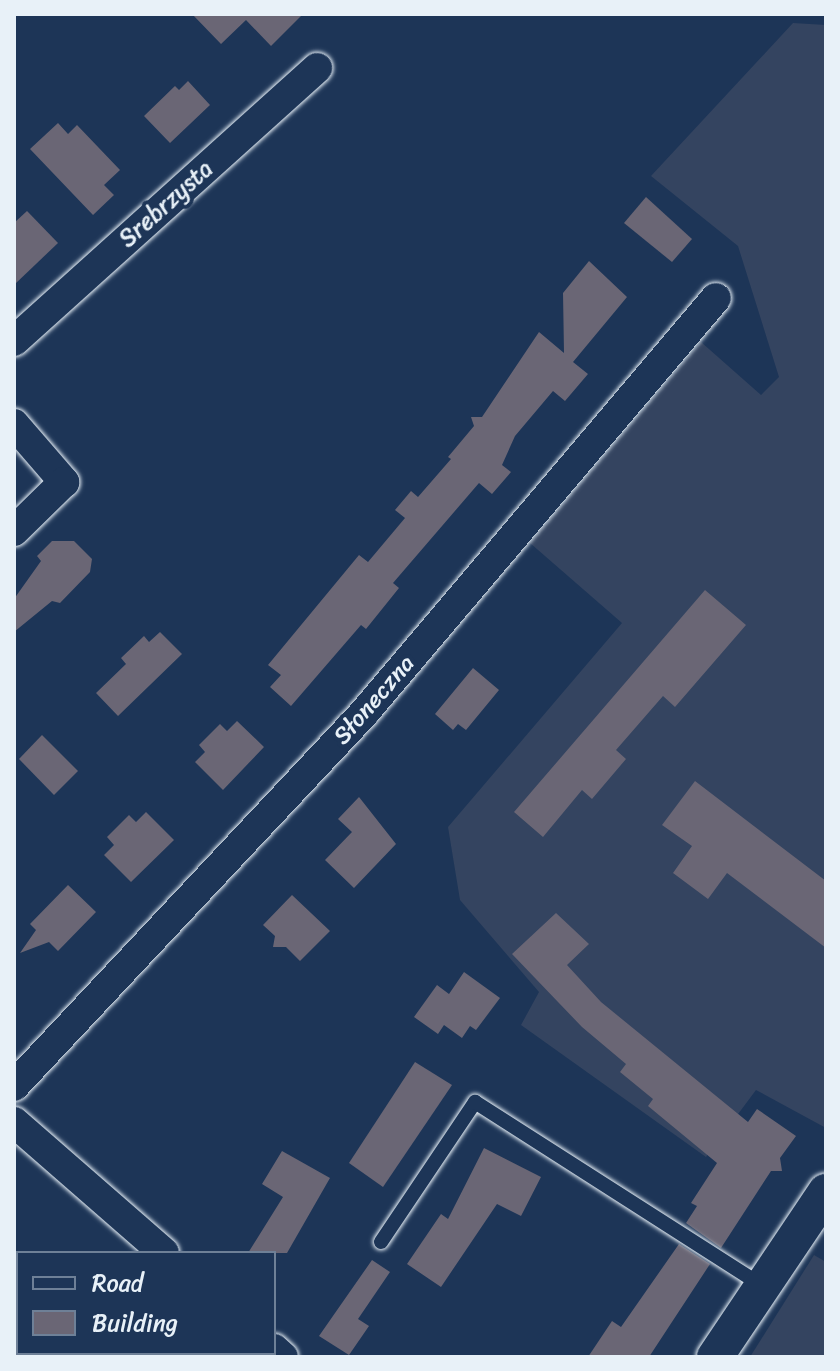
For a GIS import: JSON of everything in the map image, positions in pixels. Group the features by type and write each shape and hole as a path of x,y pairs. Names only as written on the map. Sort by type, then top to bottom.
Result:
{"street":[{"name":"Srebrzysta","path":"14,341 317,68"},
{"name":"Słoneczna","path":"14,1086 364,713 716,298"},
{"path":"14,424 64,482 14,531"},
{"path":"14,1122 162,1251"},
{"path":"715,1357 826,1192"}],"lane":[{"path":"381,1242 475,1102 763,1286"}],"shaded area":[{"path":"793,23 826,25 826,1128 756,1090 706,1157 521,1025 539,992 460,900 448,827 622,623 530,543 701,342 761,395 779,377 738,246 651,176"},
{"path":"814,1255 826,1262 826,1357 750,1357"}],"building":[{"path":"192,14 303,14 271,46 246,20 221,44"},
{"path":"188,81 210,105 170,143 144,116 175,86 179,90"},
{"path":"58,123 68,134 77,125 120,170 104,185 114,195 93,215 30,149"},
{"path":"646,197 692,239 672,262 624,223"},
{"path":"27,211 58,243 14,285 14,223"},
{"path":"589,261 627,297 573,362 588,374 565,401 553,391 515,436 502,465 511,472 492,494 479,483 393,583 399,588 366,629 361,625 291,706 270,687 281,675 268,665 359,555 368,562 405,518 395,510 411,491 418,497 451,459 448,457 474,426 471,417 482,417 539,332 564,353 563,293"},
{"path":"52,541 74,541 92,559 90,572 60,603 52,601 14,632 14,599 41,561 37,556"},
{"path":"705,590 746,625 675,707 663,696 616,750 626,759 592,799 582,790 543,837 514,812"},
{"path":"160,632 182,654 118,716 96,693 126,664 121,658 144,636 149,642"},
{"path":"473,668 499,690 466,730 458,724 453,730 435,714"},
{"path":"237,721 264,747 223,790 195,762 205,752 199,745 220,724 227,731"},
{"path":"42,735 78,771 54,795 19,759"},
{"path":"695,781 826,881 826,948 727,873 708,899 673,873 692,846 662,825"},
{"path":"359,797 396,844 354,888 325,860 352,832 338,819"},
{"path":"146,812 174,840 131,882 104,855 114,845 107,837 129,815 136,822"},
{"path":"68,885 96,912 58,951 49,942 20,953 36,930 30,924"},
{"path":"292,895 330,931 300,961 286,947 273,947 275,936 263,925"},
{"path":"556,913 589,944 567,965 601,1002 748,1122 757,1109 796,1136 780,1158 782,1171 771,1171 721,1248 686,1223 697,1206 691,1203 717,1163 648,1106 653,1099 620,1072 626,1064 582,1027 512,954"},
{"path":"464,972 500,998 476,1030 470,1026 462,1038 444,1025 438,1034 414,1017 437,985 449,994"},
{"path":"415,1062 452,1085 383,1187 349,1163"},
{"path":"484,1148 541,1177 521,1216 497,1204 441,1287 407,1264 441,1214 448,1219"},
{"path":"282,1151 330,1178 287,1253 249,1251 283,1197 262,1184"},
{"path":"679,1244 710,1264 649,1357 588,1357 612,1321 621,1327"},
{"path":"372,1260 390,1272 358,1319 369,1326 349,1355 319,1336"}]}
